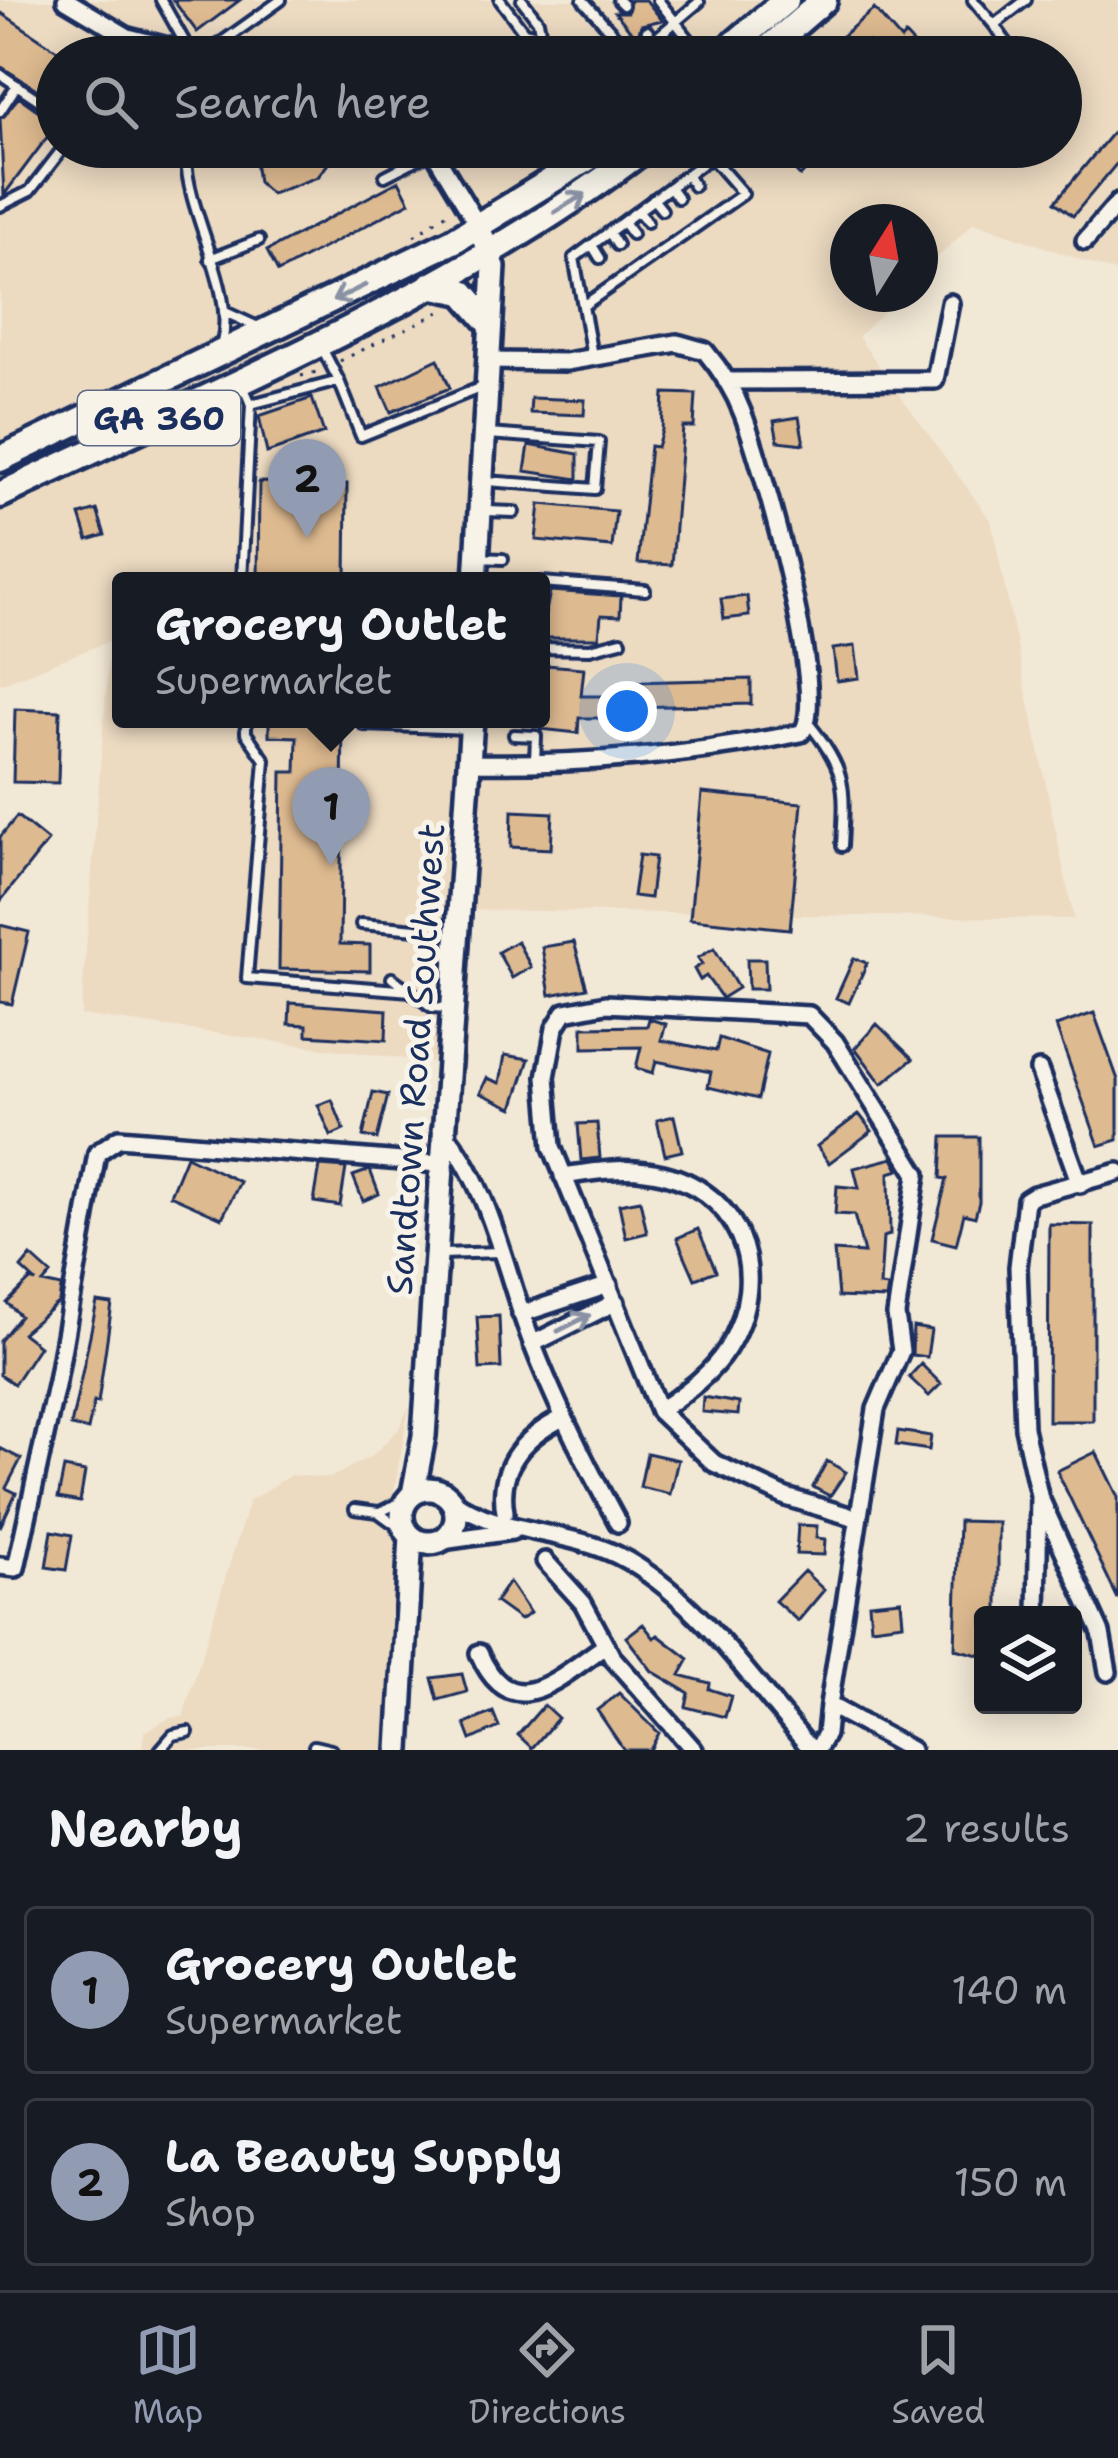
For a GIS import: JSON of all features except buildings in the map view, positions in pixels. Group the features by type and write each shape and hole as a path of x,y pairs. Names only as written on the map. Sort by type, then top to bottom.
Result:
{"main road":[{"path":"787,36 824,0"},
{"path":"735,36 775,3"},
{"name":"GA 360","path":"0,458 479,227 577,168"},
{"name":"GA 360","path":"0,495 430,285 582,196 619,168"},
{"path":"430,285 464,292 489,322"}],"street":[{"path":"66,0 126,36"},
{"path":"443,168 479,227 494,267 476,572"},
{"path":"1085,241 1118,202"},
{"path":"726,381 935,380 950,303"},
{"path":"470,763 535,764 801,733 809,724 812,691 803,638 745,419 705,351 692,345 654,345 538,364 487,361"},
{"name":"Sandtown Road Southwest","path":"410,1497 421,1470 472,728"},
{"path":"526,1531 423,1538 401,1516 410,1497 429,1488 482,1518 598,1547 661,1582 814,1750 826,1734 876,1409 901,1351 896,1315 918,1188 910,1160 835,1042 808,1015 606,1004 565,1012 555,1028 546,1094 552,1147 659,1411 714,1463 786,1497 856,1518"},
{"path":"1040,1070 1080,1184"},
{"path":"442,1129 458,1147 563,1418 618,1522"},
{"path":"0,1566 16,1568 57,1381 97,1154 119,1138 439,1164"},
{"path":"563,1176 631,1169 673,1178 709,1195 744,1238 750,1281 737,1329 700,1381 659,1411"},
{"path":"1108,1672 1102,1634 1039,1496 1024,1428 1018,1267 1026,1200 1118,1172"},
{"path":"521,1315 609,1285"},
{"path":"532,1344 616,1302"},
{"name":"Sandtown Road Southwest","path":"425,1404 448,1497"},
{"path":"505,1512 503,1484 516,1453 541,1429 563,1418"},
{"path":"1037,1606 1039,1496"},
{"path":"423,1538 457,1518 448,1497"},
{"path":"399,1750 423,1538"},
{"path":"545,1561 584,1603 605,1646 694,1750"},
{"path":"478,1653 496,1685 517,1694 545,1685 605,1646"},
{"path":"829,1706 911,1750"}],"lane":[{"path":"161,0 182,36"},
{"path":"226,36 281,0"},
{"path":"500,0 524,32 541,36 538,21 522,0"},
{"path":"583,0 615,36"},
{"path":"658,0 687,36"},
{"path":"973,0 1002,36"},
{"path":"994,25 1026,0"},
{"path":"659,36 699,2"},
{"path":"647,32 650,36"},
{"path":"0,74 36,98"},
{"path":"0,111 17,86"},
{"path":"0,206 30,191 48,168"},
{"path":"186,168 187,191 224,310 224,337 214,357"},
{"path":"385,176 399,168"},
{"path":"562,168 567,175"},
{"path":"592,358 574,258 696,168"},
{"path":"583,306 647,255 666,248 743,194 721,168"},
{"path":"687,175 694,186"},
{"path":"670,187 678,198"},
{"path":"653,200 662,210"},
{"path":"707,203 715,214"},
{"path":"638,211 647,222"},
{"path":"691,215 699,225"},
{"path":"623,222 632,234"},
{"path":"674,228 681,238"},
{"path":"609,232 617,244"},
{"path":"659,239 666,248"},
{"path":"210,260 259,240"},
{"path":"592,244 600,258"},
{"path":"224,310 238,321 271,330"},
{"path":"318,342 361,436 471,388 486,387"},
{"path":"240,380 251,404 242,572"},
{"path":"251,404 339,381"},
{"path":"480,480 596,489 599,442 483,434"},
{"path":"478,511 514,512"},
{"path":"476,558 502,559"},
{"path":"550,583 644,590"},
{"path":"550,648 590,649 621,641"},
{"path":"809,724 835,755 845,784 842,846"},
{"path":"246,728 266,760 248,979 411,991"},
{"path":"514,735 536,736 535,764"},
{"path":"362,924 416,928"},
{"path":"392,977 432,1006 450,1008"},
{"path":"434,1254 500,1252"},
{"path":"378,1512 410,1497"},
{"path":"355,1510 378,1512 423,1538"},
{"path":"160,1750 173,1735 188,1732"},
{"path":"314,1746 331,1750"}],"shaded area":[{"path":"0,0 1118,0 1118,273 974,222 938,257 938,204 830,204 830,312 883,312 858,337 991,521 1074,919 474,910 465,1067 81,1015 110,641 0,684"},
{"path":"409,1407 393,1496 392,1531 403,1546 386,1750 142,1750 144,1732 170,1718 183,1717 249,1501 291,1475 330,1478 372,1456 398,1430"}],"place":[{"name":"La Beauty Supply","path":"307,538"},
{"name":"Grocery Outlet","path":"331,866"}]}
